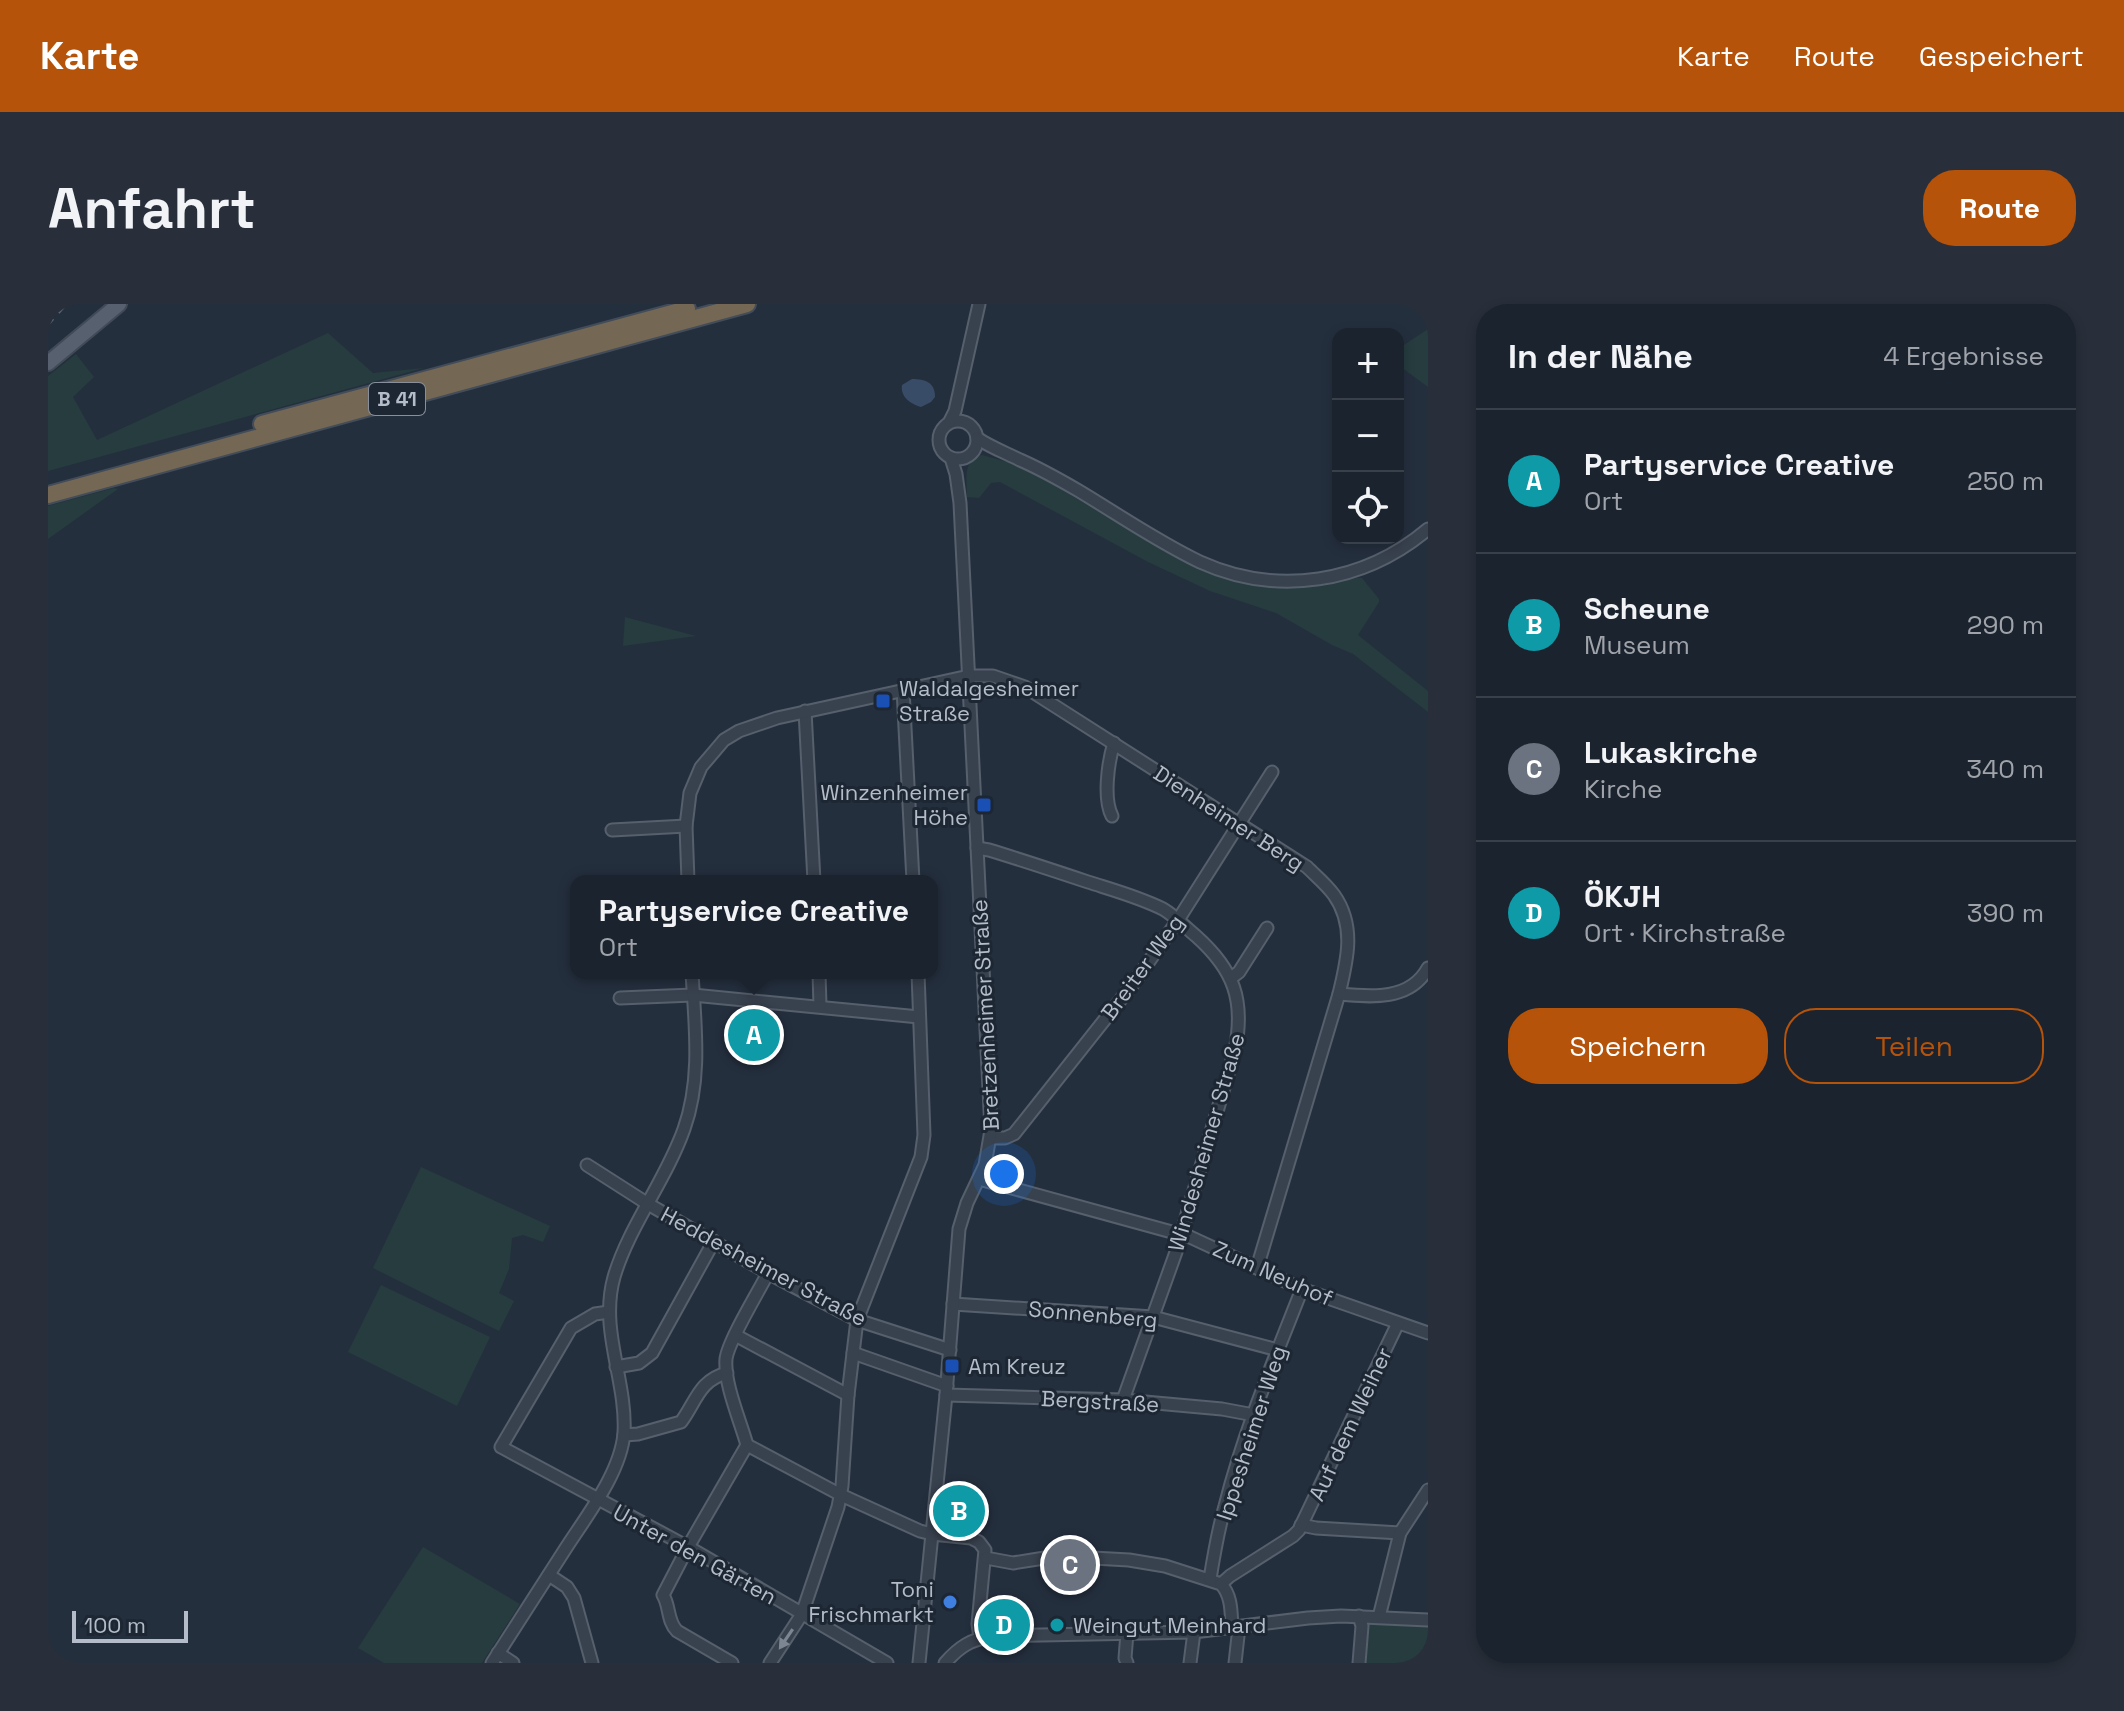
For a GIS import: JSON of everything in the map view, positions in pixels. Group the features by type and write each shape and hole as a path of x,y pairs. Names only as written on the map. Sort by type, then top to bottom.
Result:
{"highway":[{"name":"B 41","path":"48,483 704,304"},
{"name":"B 41","path":"48,495 747,304"}],"main road":[{"path":"48,363 119,304"}],"street":[{"path":"979,304 961,386 950,421 941,429 938,441 941,449 951,458 995,453 1025,462"},
{"path":"961,386 961,408 965,422"},
{"path":"950,421 965,422 973,428 977,438 1060,480 1188,555 1215,568 1259,579 1304,581 1348,573 1391,556 1428,529"},
{"path":"971,454 977,438"},
{"name":"Bretzenheimer Straße","path":"960,503 963,468 971,454"},
{"name":"Bretzenheimer Straße","path":"919,1663 947,1390 959,1229 985,1165 991,1138 960,503 951,458"},
{"path":"688,875 687,809 695,779 724,740 739,731 805,711 969,676"},
{"name":"Dienheimer Berg","path":"969,676 993,676 1025,687 1307,867 1334,895 1350,940 1339,994 1257,1268"},
{"path":"903,689 913,875"},
{"path":"805,711 814,875"},
{"path":"1112,816 1107,801 1114,743"},
{"name":"Breiter Weg","path":"991,1138 1014,1134 1133,984 1178,920 1272,772"},
{"path":"612,830 686,826"},
{"name":"Windesheimer Straße","path":"977,848 1129,895 1163,909 1218,958 1231,978 1239,1013 1237,1038 1180,1233 1123,1400"},
{"path":"1231,978 1239,972 1267,928"},
{"path":"1339,994 1370,997 1401,993 1424,976 1428,968"},
{"path":"513,1663 495,1658 597,1499 617,1459 624,1435 609,1312 610,1295 617,1269 679,1141 690,1109 696,1066 692,979"},
{"path":"819,979 820,1006"},
{"path":"770,1663 804,1609 841,1495 857,1320 924,1147 918,979"},
{"path":"620,998 693,995 919,1017"},
{"name":"Heddesheimer Straße","path":"587,1165 768,1273 857,1320 950,1350"},
{"name":"Zum Neuhof","path":"979,1179 1180,1233 1302,1289 1428,1333"},
{"path":"616,1367 639,1363 652,1353 714,1241"},
{"path":"732,1663 677,1631 663,1595 747,1445 727,1373 727,1353 768,1273"},
{"name":"Ippesheimer Weg","path":"1216,1581 1224,1507 1254,1415 1302,1289"},
{"name":"Sonnenberg","path":"953,1304 1153,1317 1278,1350"},
{"name":"Unter den Gärten","path":"609,1312 595,1314 571,1328 501,1447 804,1609 887,1663"},
{"name":"Auf dem Weiher","path":"1216,1581 1230,1576 1293,1536 1301,1525 1398,1323"},
{"path":"735,1335 848,1395"},
{"name":"Bergstraße","path":"853,1353 947,1390 1123,1400 1254,1415"},
{"path":"624,1435 677,1425 706,1383 713,1377 727,1373"},
{"path":"747,1445 841,1495 920,1531 974,1539 983,1547 986,1558 978,1624 980,1638"},
{"path":"1379,1617 1400,1533 1428,1490"},
{"name":"Auf dem Weiher","path":"1301,1525 1400,1533"},
{"path":"986,1558 1013,1563 1057,1556 1103,1557 1154,1563 1216,1581 1226,1590 1230,1600 1236,1627 1235,1663"},
{"path":"549,1575 567,1587 574,1598 592,1663"},
{"path":"1359,1616 1362,1626 1359,1663"},
{"path":"945,1663 962,1646 980,1638 1016,1634 1194,1632 1320,1617 1428,1620"},
{"path":"1190,1663 1194,1632"},
{"path":"1127,1633 1127,1663"}],"green space":[{"path":"1428,329 1428,387 1404,369 1404,345"},
{"path":"328,333 373,373 424,368 48,471 48,376 76,354 94,377 73,397 97,440"},
{"path":"982,455 1011,463 1034,474 1189,563 1217,575 1251,584 1286,588 1324,586 1362,578 1379,602 1358,635 1428,691 1428,712 1353,654 1276,613 1210,591 1148,562 1000,482 991,483 979,498 967,497 968,466"},
{"path":"118,489 48,539 48,506"},
{"path":"625,617 696,636 623,646"},
{"path":"421,1167 550,1226 543,1242 523,1235 512,1238 509,1269 499,1293 514,1301 499,1331 373,1268"},
{"path":"381,1285 490,1337 457,1406 348,1352"},
{"path":"423,1547 520,1604 482,1663 384,1663 358,1648"},
{"path":"1368,1623 1428,1627 1428,1663 1364,1663"}],"water":[{"path":"912,379 931,385 935,397 931,402 921,407 904,396 902,385"}],"railway":[{"path":"48,325 67,304"}],"place":[{"name":"Waldalgesheimer Straße","path":"883,701"},
{"name":"Winzenheimer Höhe","path":"984,805"},
{"name":"Partyservice Creative","path":"754,1035"},
{"name":"Am Kreuz","path":"952,1366"},
{"name":"Scheune","path":"959,1511"},
{"name":"Lukaskirche","path":"1070,1565"},
{"name":"Toni Frischmarkt","path":"950,1602"},
{"name":"ÖKJH","path":"1004,1625"},
{"name":"Weingut Meinhard","path":"1057,1625"}]}
